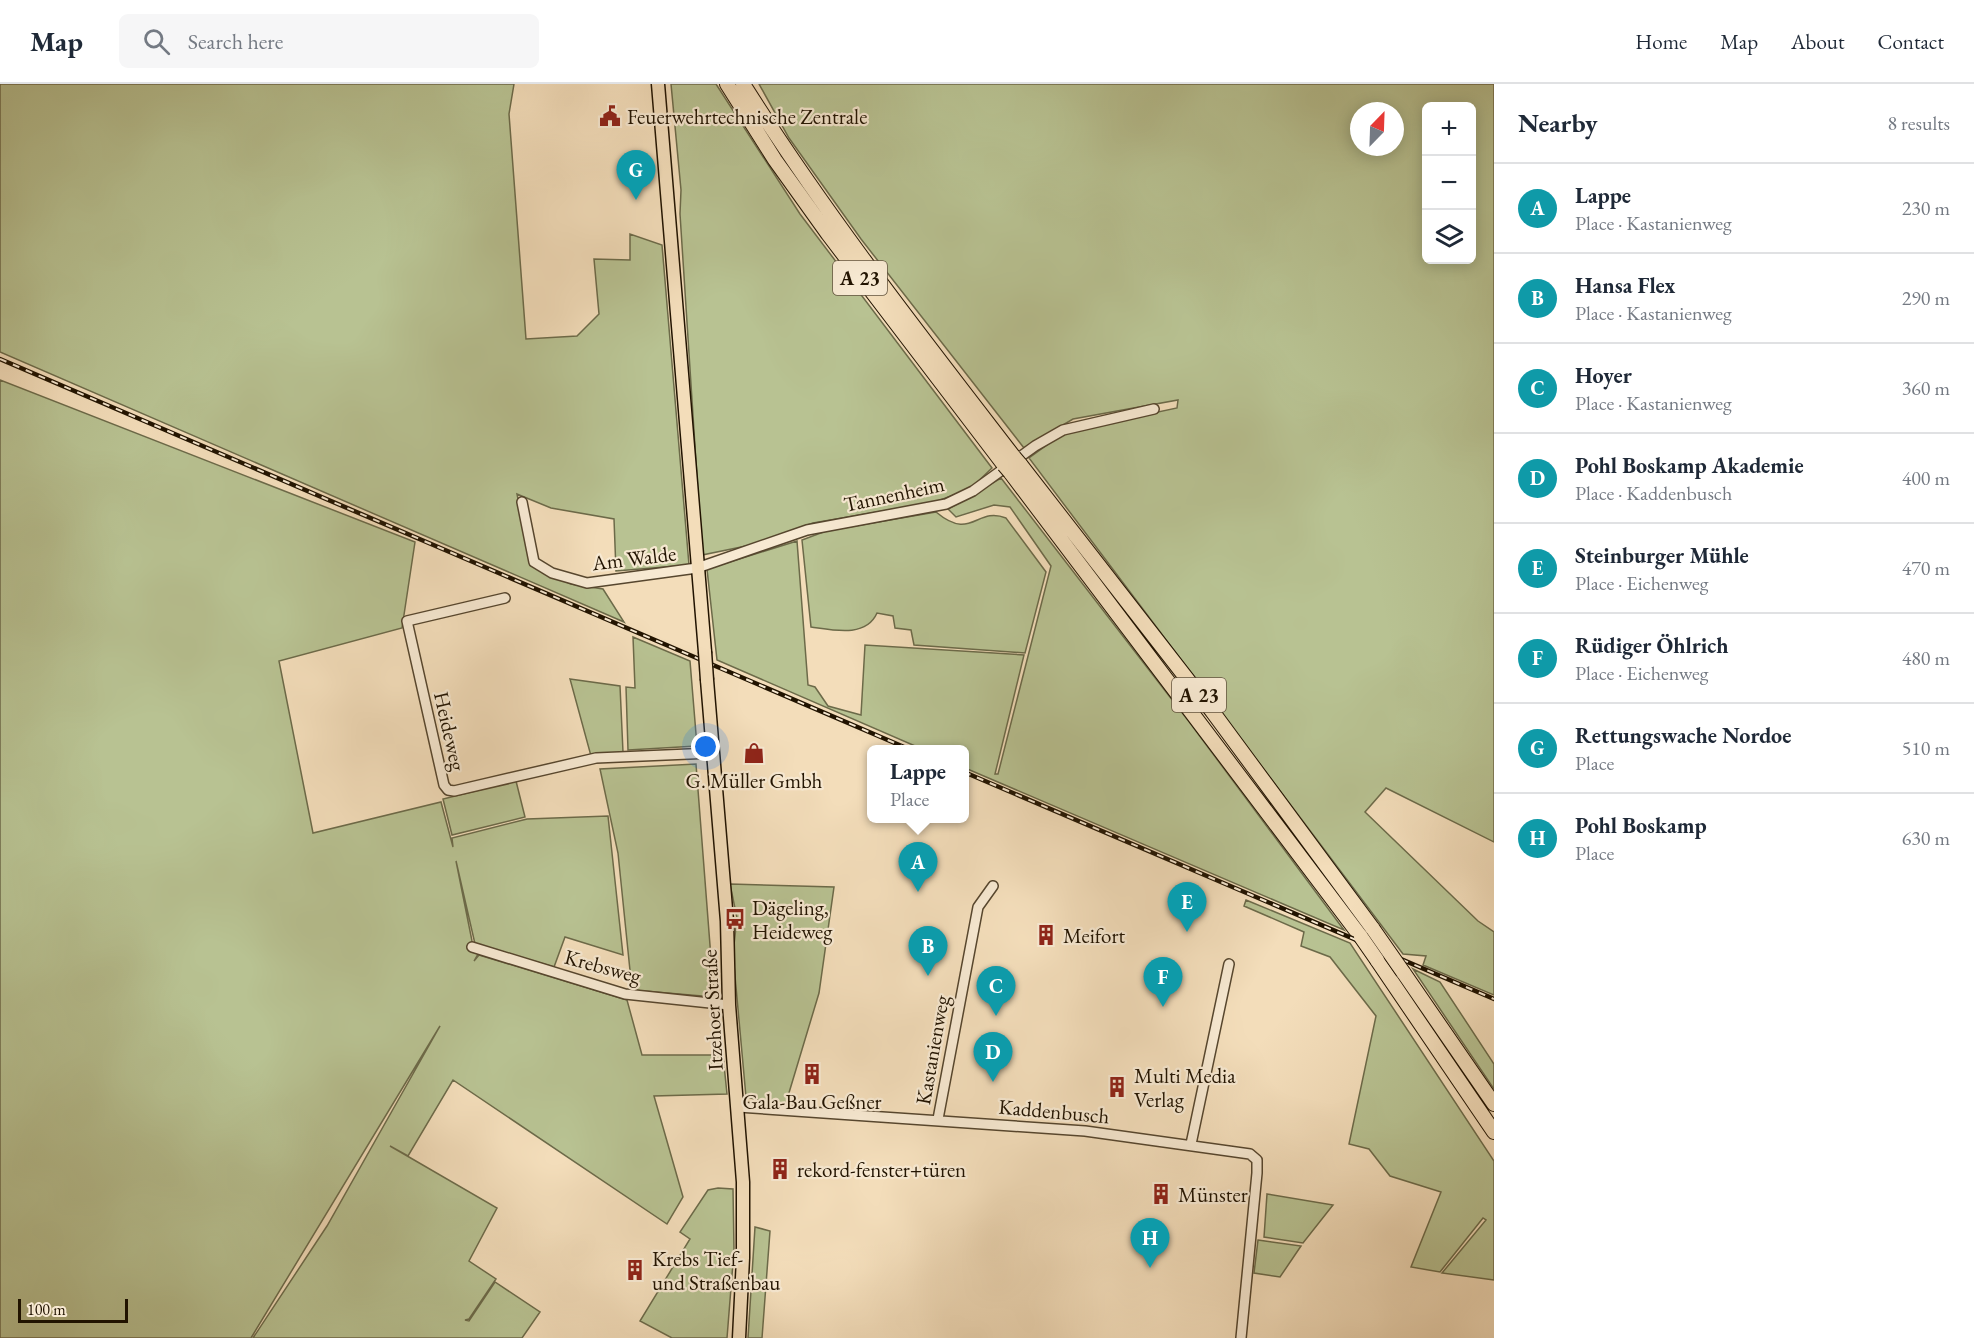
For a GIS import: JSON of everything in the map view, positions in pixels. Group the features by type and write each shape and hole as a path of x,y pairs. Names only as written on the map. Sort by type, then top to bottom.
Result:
{"highway":[{"name":"A 23","path":"727,84 775,160 828,234 1212,711 1373,929 1494,1104"},
{"name":"A 23","path":"743,84 786,153 838,226 1361,937 1494,1132"}],"main road":[{"name":"Itzehoer Straße","path":"658,84 727,921 729,1005 738,1107 744,1257 739,1338"}],"street":[{"name":"Tannenheim","path":"697,568 807,530 946,504 973,491 1035,446 1063,430 1154,409"},
{"name":"Am Walde","path":"522,502 534,562 552,573 587,583 697,568"},
{"name":"Heideweg","path":"505,598 407,621 444,785 448,790 454,791 596,758 712,753"},
{"name":"Kastanienweg","path":"938,1119 978,907 993,886"},
{"name":"Krebsweg","path":"472,947 625,994 729,1005"},
{"path":"1191,1144 1229,964"},
{"name":"Kaddenbusch","path":"738,1107 938,1119 1085,1131 1250,1154 1258,1164 1241,1338"}],"green space":[{"path":"0,84 514,84 509,114 526,339 577,336 599,314 594,259 630,260 630,234 662,245 689,565 616,571 614,519 551,508 517,494 531,566 571,584 603,589 624,622 0,352"},
{"path":"671,84 716,84 800,214 992,468 970,489 935,502 813,523 751,545 702,555 680,214 681,190"},
{"path":"759,84 1494,84 1494,842 1386,788 1365,812 1478,921 1494,932 1494,995 1423,965 1426,956 1403,954 1029,458 1065,432 1177,408 1178,400 1073,419 1024,448 861,239 789,138"},
{"path":"0,380 415,542 402,628 279,661 313,833 441,802 453,847 452,838 527,819 608,816 623,955 565,937 554,967 475,944 456,861 472,941 478,954 474,961 479,955 627,1000 642,1055 723,1055 727,1094 654,1096 683,1197 667,1224 453,1080 408,1156 390,1146 497,1208 469,1261 496,1279 469,1319 465,1320 469,1321 495,1282 540,1312 522,1338 253,1338 327,1226 440,1026 251,1338 0,1338"},
{"path":"1001,478 1190,723 1344,930 969,770 969,745 913,745 717,660 707,569 797,541 808,685 815,687 828,706 861,715 865,645 1024,655 995,774 998,774 1051,566 1010,507 994,505 956,517 948,509"},
{"path":"936,512 958,524 966,524 987,516 1006,518 1046,572 1025,653 914,645 911,630 895,628 893,616 877,613 872,621 857,629 811,627 802,540 826,531"},
{"path":"633,637 690,661 697,746 628,750 626,687 635,688"},
{"path":"570,679 620,686 623,752 591,756"},
{"path":"696,764 714,997 632,990 618,853 600,769"},
{"path":"516,781 525,817 452,835 443,799"},
{"path":"730,884 834,887 819,993 785,1106 746,1097 733,954 737,918"},
{"path":"1246,900 1350,943 1494,1161 1494,1280 1442,1273 1486,1220 1483,1218 1440,1272 1411,1267 1441,1192 1390,1176 1369,1149 1349,1144 1376,1016 1330,957 1301,946 1304,932 1244,906"},
{"path":"1413,969 1440,982 1494,1064 1494,1089"},
{"path":"733,1189 734,1250 727,1338 672,1338 640,1321 690,1239 680,1232 708,1190"},
{"path":"1267,1194 1333,1205 1303,1243 1264,1237"},
{"path":"755,1227 770,1231 762,1338 748,1338"},
{"path":"1258,1240 1301,1246 1280,1277 1254,1273"}],"railway":[{"path":"0,359 899,745"},
{"path":"969,774 1494,999"}],"place":[{"name":"Feuerwehrtechnische Zentrale","path":"610,116"},
{"name":"Rettungswache Nordoe","path":"636,200"},
{"name":"G. Müller Gmbh","path":"754,753"},
{"name":"Lappe","path":"918,892"},
{"name":"Dägeling, Heideweg","path":"735,919"},
{"name":"Steinburger Mühle","path":"1187,932"},
{"name":"Meifort","path":"1046,935"},
{"name":"Hansa Flex","path":"928,976"},
{"name":"Rüdiger Öhlrich","path":"1163,1007"},
{"name":"Hoyer","path":"996,1016"},
{"name":"Gala-Bau Geßner","path":"812,1074"},
{"name":"Pohl Boskamp Akademie","path":"993,1082"},
{"name":"Multi Media Verlag","path":"1117,1087"},
{"name":"rekord-fenster+türen","path":"780,1169"},
{"name":"Münster","path":"1161,1194"},
{"name":"Pohl Boskamp","path":"1150,1268"},
{"name":"Krebs Tief- und Straßenbau","path":"635,1270"}]}
